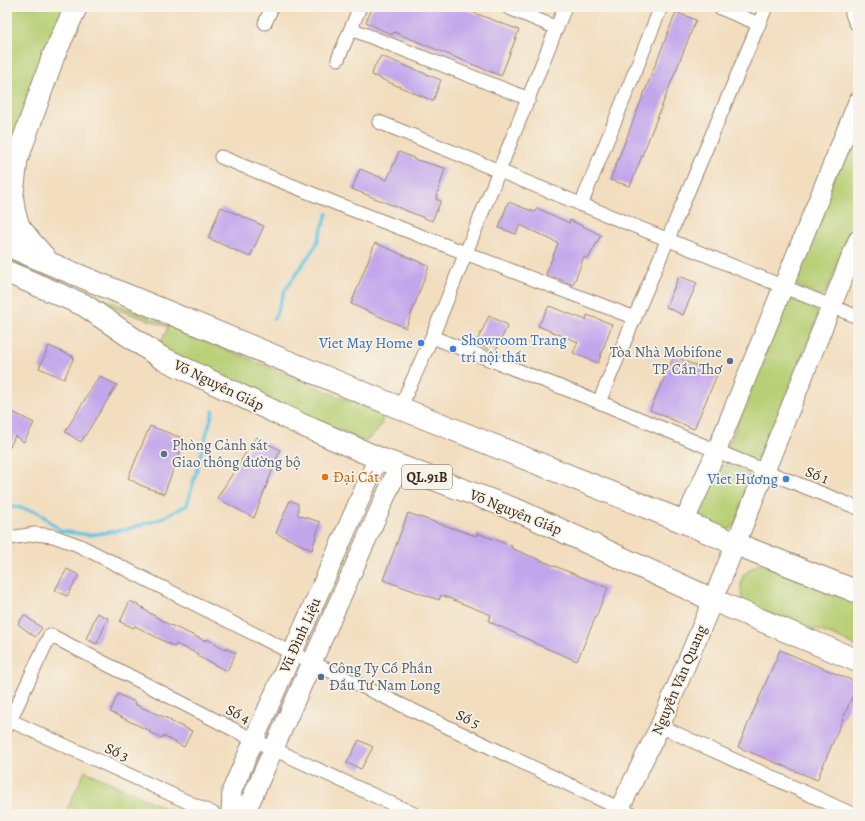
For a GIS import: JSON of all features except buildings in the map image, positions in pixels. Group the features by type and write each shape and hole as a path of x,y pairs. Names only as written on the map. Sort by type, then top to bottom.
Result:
{"highway":[{"path":"7,180 18,156 53,57 76,7"},
{"path":"18,156 12,196 14,212 19,227 51,264"},
{"path":"7,245 400,408 858,592"},
{"name":"Võ Nguyên Giáp","path":"7,272 84,305 160,357 300,424 378,458 519,511 713,600 858,661"}],"street":[{"path":"265,23 272,7"},
{"path":"338,59 360,7"},
{"path":"508,7 557,28"},
{"path":"400,408 432,337 565,7"},
{"path":"581,205 661,7"},
{"path":"718,7 759,24"},
{"path":"599,402 766,7"},
{"path":"854,7 854,13 858,21"},
{"path":"351,29 529,99"},
{"path":"684,522 717,450 858,102"},
{"path":"379,122 858,317"},
{"path":"221,157 340,205 635,318"},
{"name":"Nguyễn Văn Quang","path":"623,812 713,600 858,240"},
{"name":"Số 1","path":"432,337 599,402 858,508"},
{"name":"Vũ Đình Liệu","path":"230,814 232,790 378,458"},
{"name":"Vũ Đình Liệu","path":"237,814 251,800 399,466"},
{"name":"Số 5","path":"7,540 10,538 35,534 53,536 78,545 312,663 623,812"},
{"name":"Số 4","path":"8,722 50,635 254,740 414,814"},
{"name":"Số 3","path":"8,722 214,814"},
{"path":"660,726 852,814"}],"green space":[{"path":"7,7 72,7 7,157"},
{"path":"858,117 858,215 827,290 820,296 797,286 794,280"},
{"path":"7,259 383,415 381,424 374,435 362,441 159,347 168,327 125,312 7,265"},
{"path":"788,299 813,308 817,312 817,319 762,455 757,459 751,460 731,450 728,446"},
{"path":"727,465 748,473 749,480 736,523 732,528 727,530 702,519 699,516 699,512 717,468"},
{"path":"759,563 858,600 858,647 828,634 769,614 742,600 741,585 743,575"},
{"path":"85,771 178,814 65,814"}],"waterway":[{"path":"274,319 285,290 316,245 327,214"},
{"path":"7,505 38,512 61,531 90,535 127,529 158,520 187,505 213,411"}],"place":[{"name":"Viet May Home","path":"421,343"},
{"name":"Showroom Trang trí nội thất","path":"453,349"},
{"name":"Tòa Nhà Mobifone TP Cần Thơ","path":"730,361"},
{"name":"Phòng Cảnh sát Giao thông đường bộ","path":"164,454"},
{"name":"Đại Cát","path":"325,477"},
{"name":"Viet Hương","path":"786,479"},
{"name":"Công Ty Cổ Phần Đầu Tư Nam Long","path":"321,677"}]}
